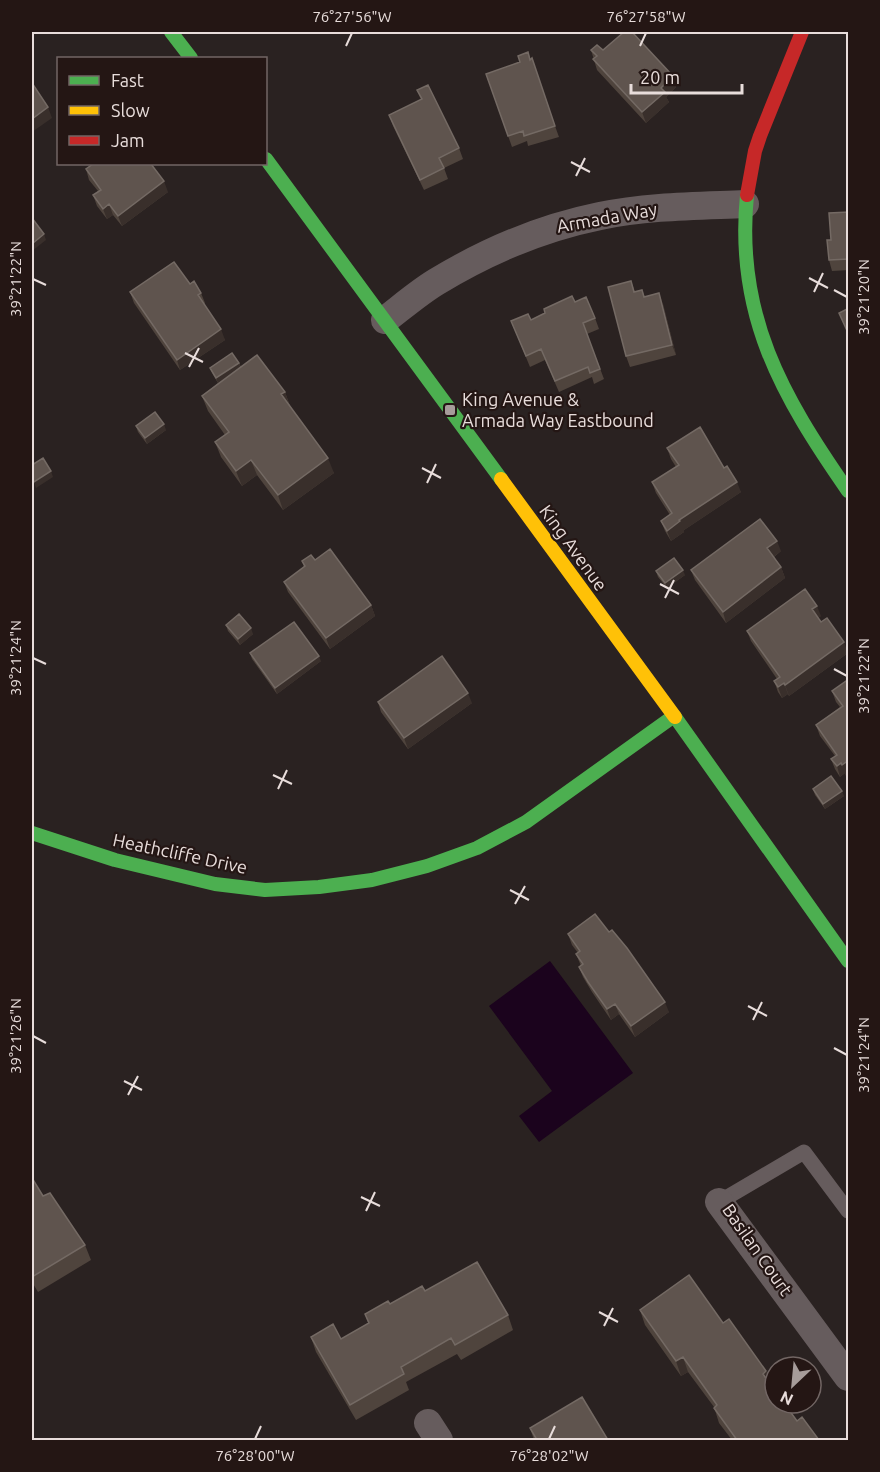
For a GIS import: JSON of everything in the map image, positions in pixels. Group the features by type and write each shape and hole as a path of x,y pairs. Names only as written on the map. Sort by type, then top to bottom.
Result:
{"street":[{"path":"171,32 190,57"},
{"path":"802,32 770,108 755,153 745,204 745,240 750,281 759,326 766,347 794,410 849,491"},
{"name":"King Avenue","path":"267,160 674,716 849,961"},
{"name":"Armada Way","path":"384,320 435,283 495,250 545,230 601,215 649,209 745,204"},
{"name":"Heathcliffe Drive","path":"32,833 115,860 215,884 265,890 319,887 372,880 427,866 477,848 526,822 674,716"},
{"name":"Basilan Court","path":"719,1202 849,1377"}],"lane":[{"name":"Basilan Court","path":"719,1202 804,1152 849,1211"}],"shaded area":[{"path":"550,961 633,1073 539,1142 519,1116 552,1091 489,1006"}],"building":[{"path":"624,32 632,32 673,76 661,88 665,92 642,112 593,59 597,56 591,50 597,45 603,50"},
{"path":"528,52 555,126 524,136 523,131 508,136 486,74 520,62 518,56"},
{"path":"32,83 48,107 32,119"},
{"path":"428,85 459,148 439,158 444,168 420,180 389,115 422,99 417,90"},
{"path":"92,165 152,165 164,181 118,216 109,204 103,209 93,195 101,190 86,169"},
{"path":"849,212 849,259 829,260 827,240 831,240 829,213"},
{"path":"32,218 44,234 32,244"},
{"path":"174,262 190,284 194,281 201,293 198,295 221,329 177,360 130,292"},
{"path":"631,281 634,292 642,290 644,297 659,293 672,345 626,356 608,287"},
{"path":"572,296 575,302 586,297 595,318 583,323 600,369 590,373 588,367 555,381 541,349 526,356 511,321 528,314 531,320 545,313 544,309"},
{"path":"849,308 849,335 839,313"},
{"path":"232,353 239,363 216,378 210,368"},
{"path":"257,355 285,392 281,394 328,458 278,495 251,460 236,471 215,442 229,432 202,396"},
{"path":"155,412 164,424 145,438 136,426"},
{"path":"700,427 724,468 727,466 737,482 679,520 667,531 661,521 672,513 652,482 679,465 667,448"},
{"path":"43,458 51,471 34,482 32,465"},
{"path":"760,519 777,541 767,548 781,567 723,612 691,570"},
{"path":"330,549 371,605 326,638 284,582 305,566 302,561 311,555 315,560"},
{"path":"674,558 683,570 665,583 656,571"},
{"path":"805,589 817,606 812,609 821,622 827,618 844,642 785,685 784,683 778,687 774,681 780,677 747,631"},
{"path":"239,614 251,628 238,639 226,625"},
{"path":"294,622 319,656 275,688 250,653"},
{"path":"442,656 468,693 404,738 378,702"},
{"path":"849,679 849,760 837,766 831,759 837,755 816,725 843,706 832,691"},
{"path":"831,776 842,791 823,804 813,789"},
{"path":"595,914 609,932 612,930 627,948 665,1002 631,1026 615,1004 607,1009 588,982 579,967 583,964 576,954 580,951 568,934"},
{"path":"32,1178 43,1196 50,1193 85,1245 32,1277"},
{"path":"477,1262 508,1315 455,1345 451,1338 401,1367 404,1374 350,1405 311,1337 333,1324 341,1339 369,1323 365,1314 388,1301 390,1304 422,1286 425,1291"},
{"path":"689,1275 723,1323 729,1319 763,1367 763,1415 793,1415 797,1421 802,1417 819,1440 737,1440 714,1408 717,1405 683,1357 676,1361 640,1310"},
{"path":"582,1397 608,1440 537,1440 530,1428"}],"traffic: fast":[{"path":"171,32 190,57"},
{"path":"267,160 501,479"},
{"path":"747,195 745,238 748,279 756,316 768,352 803,422 848,491"},
{"path":"32,833 115,860 215,884 265,890 319,887 372,880 427,866 477,848 526,822 674,716"},
{"path":"675,717 848,961"}],"traffic: slow":[{"path":"501,479 675,717"}],"traffic: jam":[{"path":"747,195 760,136 802,32"}],"place":[{"name":"King Avenue & Armada Way Eastbound","path":"450,410"}]}
